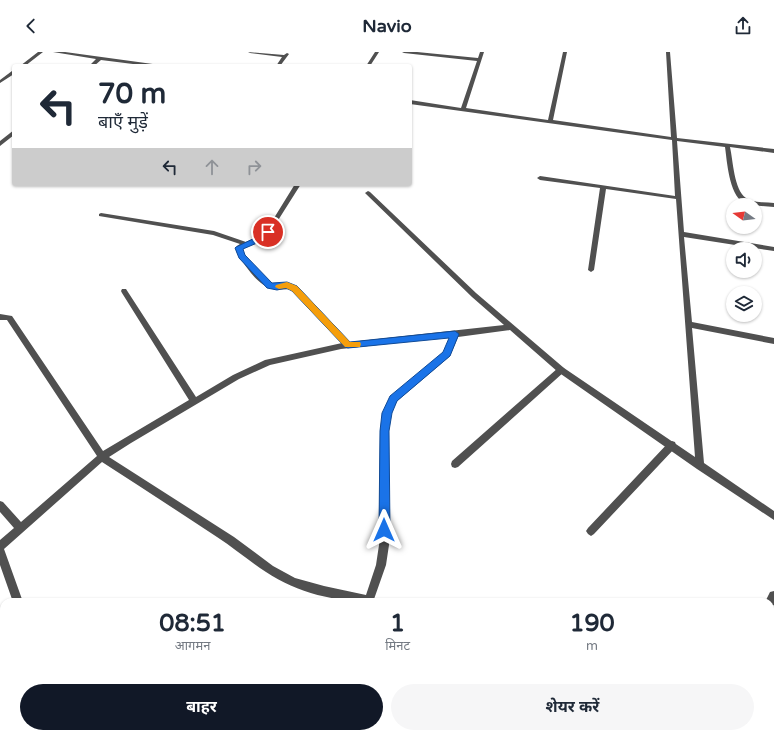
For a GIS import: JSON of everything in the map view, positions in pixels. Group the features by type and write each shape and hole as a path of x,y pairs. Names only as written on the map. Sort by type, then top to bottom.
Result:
{"street":[{"path":"25,64 42,52"},
{"path":"55,52 145,64"},
{"path":"250,52 286,54"},
{"path":"369,64 377,52"},
{"path":"404,52 480,60"},
{"path":"463,109 482,52"},
{"path":"550,122 565,52"},
{"path":"668,52 700,466"},
{"path":"279,64 286,54"},
{"path":"93,64 100,58"},
{"path":"0,82 12,73"},
{"path":"412,102 675,139 774,151"},
{"path":"0,144 12,134"},
{"path":"727,145 736,189 740,196 752,202 774,205"},
{"path":"540,178 679,198"},
{"path":"297,186 268,232 261,238 239,248 239,251 264,281 274,287 287,285 295,288 348,345"},
{"path":"591,270 603,187"},
{"path":"368,193 474,295 561,370 774,516"},
{"path":"101,215 214,233 246,244"},
{"path":"681,234 774,249"},
{"path":"124,291 194,401"},
{"path":"0,317 9,318 102,457 231,540 270,569 293,582 355,598"},
{"path":"688,324 774,341"},
{"path":"0,546 102,457 194,401 236,377 268,362 348,345 510,327"},
{"path":"369,598 378,577 384,545 384,431 387,413 394,399 447,354 455,334"},
{"path":"454,464 561,370"},
{"path":"591,531 672,445"},
{"path":"0,505 20,528"},
{"path":"0,551 17,598"}],"slow traffic":[{"path":"279,287 287,285 295,288 348,345 357,344"}],"route":[{"path":"268,232 254,242 239,248 242,256 270,286 277,287 287,285 295,288 348,345 455,334 447,354 394,399 387,413 384,431 384,530"}]}
